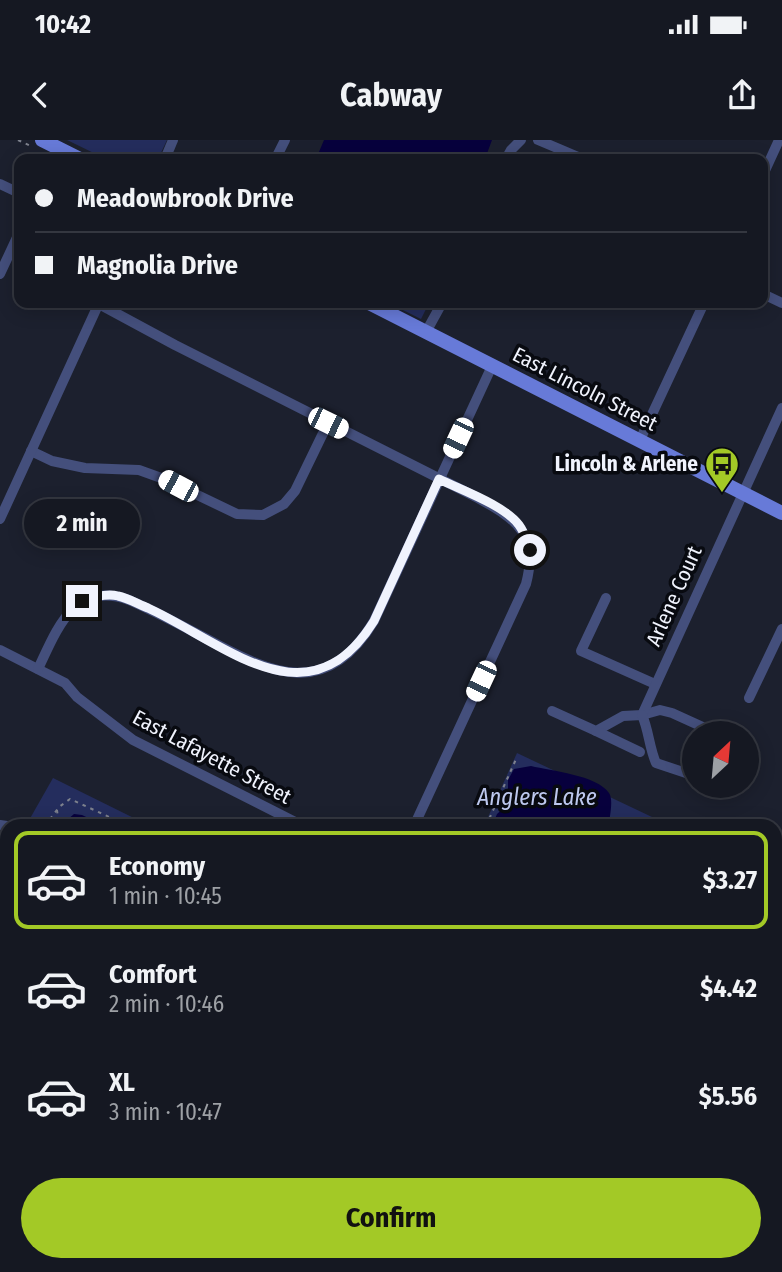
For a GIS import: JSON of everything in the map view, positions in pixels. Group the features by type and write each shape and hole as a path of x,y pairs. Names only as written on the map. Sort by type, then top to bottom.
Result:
{"main road":[{"path":"42,140 55,154"},
{"name":"East Lincoln Street","path":"379,308 782,513"}],"street":[{"path":"509,154 521,140"},
{"path":"538,140 571,154"},
{"path":"768,164 779,140"},
{"path":"771,158 782,164"},
{"path":"0,274 14,244"},
{"path":"0,519 97,308"},
{"path":"109,308 503,512 517,523 526,536 530,550 526,584 417,819"},
{"path":"426,332 439,308"},
{"path":"640,440 702,308"},
{"path":"38,669 56,631 72,608 82,601 106,595 129,600 272,670 298,673 326,668 346,657 362,641 374,621 492,366"},
{"name":"Arlene Court","path":"642,715 782,408"},
{"path":"31,451 52,461 85,468 139,470 164,478 237,514 263,515 284,504 295,491 328,423"},
{"path":"606,598 581,650 655,684"},
{"path":"749,698 782,629"},
{"name":"East Lafayette Street","path":"0,650 65,683 77,697 133,740 289,819"},
{"path":"596,731 623,716 660,710 689,721"},
{"path":"552,711 640,752"},
{"path":"642,715 647,727 649,748 656,763 682,772"}],"path":[{"path":"489,819 517,757"},
{"path":"50,819 70,799 114,819"},
{"path":"57,810 58,819"}],"shaded area":[{"path":"67,140 167,140 160,154 96,154"},
{"path":"399,308 426,308 421,319"},
{"name":"Anglers Lake","path":"517,753 656,819 487,819"},
{"path":"53,778 136,819 30,819"}],"water":[{"path":"324,140 492,140 487,154 318,154"},
{"name":"Anglers Lake","path":"531,766 595,782 609,793 610,819 495,819 508,804 508,780 514,769"},
{"path":"74,814 90,819 68,819"}],"place":[{"name":"Lincoln & Arlene","path":"722,494"}],"route":[{"path":"82,601 106,595 129,600 255,664 272,670 298,673 326,668 346,657 362,641 374,621 439,479 503,512 517,523 526,536 530,550"}]}
